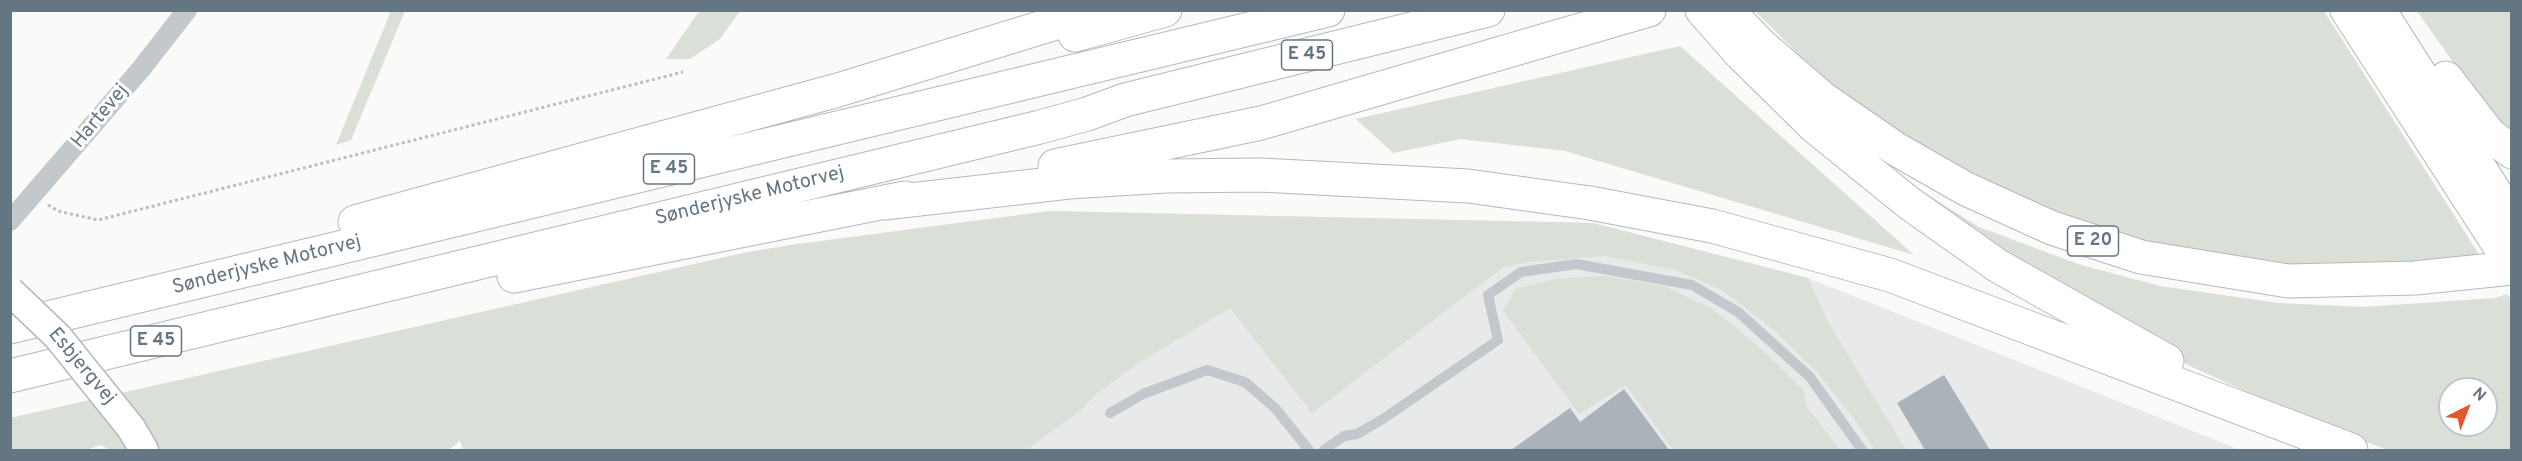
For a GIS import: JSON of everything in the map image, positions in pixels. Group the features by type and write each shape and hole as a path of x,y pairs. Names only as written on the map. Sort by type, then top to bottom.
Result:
{"highway":[{"path":"10,322 136,282 838,90 1098,10"},
{"path":"838,90 1009,52 1166,10"},
{"name":"Sønderjyske Motorvej","path":"10,327 1328,10"},
{"name":"Sønderjyske Motorvej","path":"10,376 1040,127 1088,114 1125,100 1488,10"},
{"path":"302,306 528,274 1261,123 1649,10"},
{"path":"1702,10 1750,50 1815,127 1909,203 1998,266 2314,443"},
{"name":"E 20","path":"1727,10 1750,50 1896,149 1966,189 2052,228 2141,257 2288,281 2415,278 2511,267"},
{"path":"2347,10 2502,227"},
{"path":"2379,10 2502,227 2511,267"},
{"path":"2397,10 2472,114 2489,134 2511,152"},
{"path":"884,202 1069,182 1166,176 1295,177 1490,189 1590,203 1712,226 1890,275 2149,373 2255,427 2314,443 2351,450"}],"main road":[{"name":"Esbjergvej","path":"10,291 58,337 138,439"}],"street":[{"name":"Hartevej","path":"10,221 33,197 187,10"}],"lane":[{"path":"1324,450 1344,436 1358,434 1383,419 1498,340 1488,295 1521,272 1576,264 1639,273 1692,285 1738,312 1810,376 1862,450"},
{"path":"1110,413 1143,394 1207,370 1245,382 1275,408 1309,450"}],"path":[{"path":"33,197 58,211 98,220 683,72"}],"shaded area":[{"path":"700,10 740,11 720,39 690,59 666,59"},
{"path":"391,11 405,11 351,140 336,145"},
{"path":"1755,11 2324,11 2480,256 2383,266 2266,265 2143,241 1991,191 1842,98"},
{"path":"2417,11 2511,11 2511,130 2494,120"},
{"path":"1680,46 1914,255 1565,151 1461,139 1393,153 1356,119"},
{"path":"1852,147 1979,227 2078,264 2160,286 2278,303 2364,307 2495,298 2507,294 2512,300 2511,450 2388,450 2322,426 2192,367 2062,297"},
{"path":"1049,211 1593,223 1808,278 2241,450 647,450"},
{"path":"1049,211 1593,223 1808,278 1828,322 1906,450 1875,450 1818,373 1774,330 1722,290 1675,270 1605,256 1529,262 1502,268 1312,413 1230,308 1137,364 1095,395 1080,411 1026,450 463,450 460,441 448,450 111,450 100,445 87,450 11,450 10,418 743,253"},
{"path":"1604,276 1664,286 1713,309 1764,351 1804,391 1807,407 1840,450 1673,450 1626,385 1579,414 1503,310 1516,289 1555,279"}],"building":[{"path":"1944,375 1990,450 1925,450 1897,403"},
{"path":"1624,389 1669,450 1511,450 1570,408 1580,422"}]}
